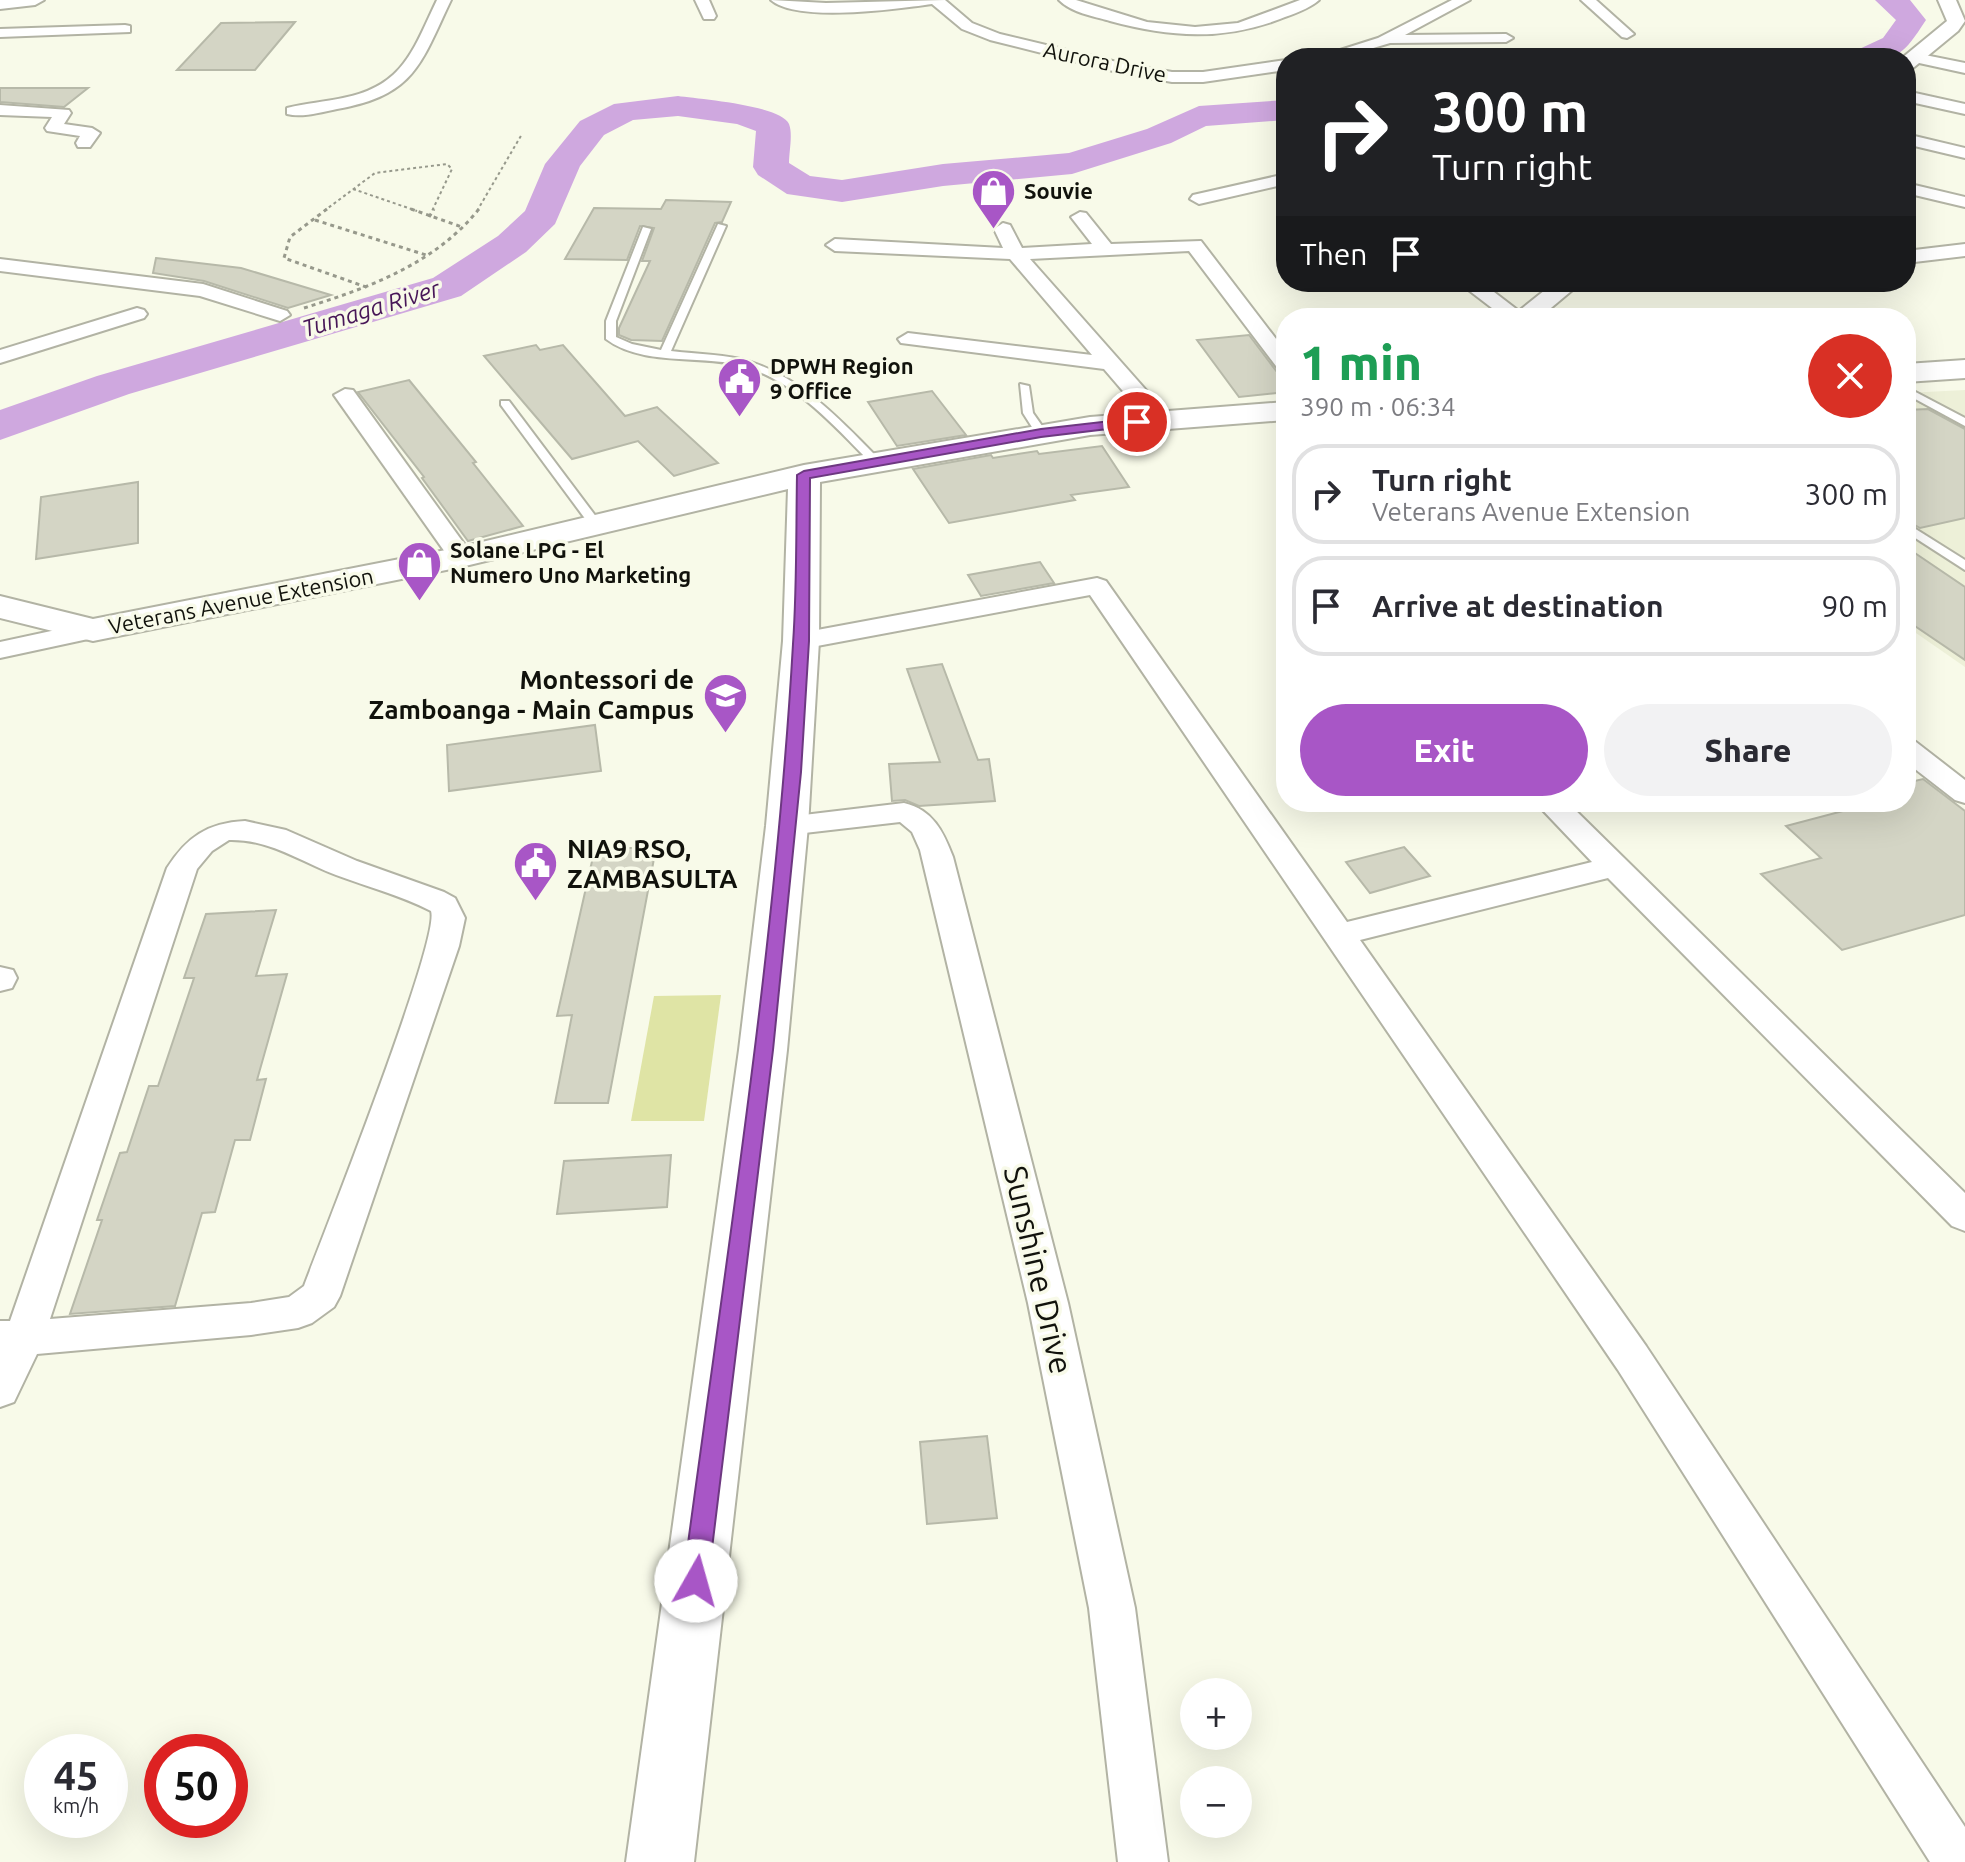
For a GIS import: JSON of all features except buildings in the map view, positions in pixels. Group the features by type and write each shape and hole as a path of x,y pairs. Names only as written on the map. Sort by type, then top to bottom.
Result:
{"main road":[{"path":"1916,372 1965,369"},
{"name":"Veterans Avenue Extension","path":"93,630 461,557 804,475 1041,433 1276,412"},
{"path":"660,1862 759,1081 787,826 801,641 804,475"},
{"path":"0,607 93,630"}],"street":[{"path":"0,4 35,0"},
{"path":"293,111 364,98 388,88 409,70 444,0"},
{"path":"702,0 709,16"},
{"path":"778,0 783,4 807,7 929,0"},
{"name":"Aurora Drive","path":"936,0 967,26 995,37 1121,68 1172,77 1203,77 1276,66"},
{"path":"1066,0 1090,11 1188,34 1217,32 1267,20 1312,0"},
{"path":"1427,0 1456,3"},
{"path":"1588,0 1627,34"},
{"path":"1916,56 1960,22 1947,0"},
{"path":"1358,48 1383,41 1456,3"},
{"path":"0,33 125,29"},
{"path":"1383,41 1506,38"},
{"path":"1916,62 1965,68"},
{"path":"1916,98 1965,109"},
{"path":"0,110 63,113 53,128 92,133 84,143"},
{"path":"1916,141 1965,153"},
{"path":"1199,199 1276,181"},
{"path":"1916,190 1965,202"},
{"path":"1080,217 1106,249"},
{"path":"1003,229 1015,254 1160,420"},
{"path":"1916,244 1956,251"},
{"path":"835,245 1015,254 1194,245 1276,353"},
{"path":"1916,256 1956,251"},
{"path":"0,265 203,290 280,315"},
{"path":"0,357 25,349 153,284"},
{"path":"1482,292 1506,308"},
{"path":"1534,308 1556,292"},
{"path":"104,309 137,314"},
{"path":"0,334 25,349"},
{"path":"908,339 1110,363"},
{"path":"345,395 461,557"},
{"path":"801,641 1097,586 1632,1358 1959,1862"},
{"path":"0,650 93,630"},
{"path":"1916,756 1965,794"},
{"name":"Sunshine Drive","path":"787,826 904,812 917,817 927,828 938,857 1048,1303 1112,1608 1143,1862"},
{"path":"1560,812 1965,1216"},
{"path":"0,1390 12,1338 182,868 197,847 211,836 229,831 277,836 342,866 444,905 449,918 443,946 320,1296 298,1312 267,1317 12,1338"},
{"path":"1337,935 1615,866"}],"lane":[{"path":"665,354 721,226"},
{"path":"646,229 609,336 630,347 756,367 806,396 876,462"},
{"path":"1024,386 1028,413 1041,433"},
{"path":"1916,396 1965,423"},
{"path":"505,403 596,525"},
{"path":"1916,534 1965,566"}],"path":[{"path":"280,315 369,288 427,255 463,227 489,194 522,134"},
{"path":"369,288 284,258 290,237 375,173 447,164 452,169 429,217"},
{"path":"353,189 463,227"},
{"path":"315,220 427,255"}],"shaded area":[{"path":"1965,390 1965,667 1916,633 1916,392"}],"green space":[{"path":"721,995 704,1121 631,1121 654,996"}],"waterway":[{"name":"Tumaga River","path":"1888,48 1894,45 1911,20 1899,5 1889,0"},
{"name":"Tumaga River","path":"0,426 113,385 447,287 512,244 542,216 563,164 592,128 626,111 678,106 744,115 773,126 771,167 800,186 842,191 943,175 1072,163 1159,136 1199,116 1276,111"}],"place":[{"name":"Souvie","path":"993,230"},
{"name":"DPWH Region 9 Office","path":"739,418"},
{"name":"Solane LPG - El Numero Uno Marketing","path":"419,602"},
{"name":"Montessori de Zamboanga - Main Campus","path":"725,734"},
{"name":"NIA9 RSO, ZAMBASULTA","path":"536,903"}],"route":[{"path":"696,1581 763,1050 793,772 801,641 804,475 1041,433 1137,422"}]}
